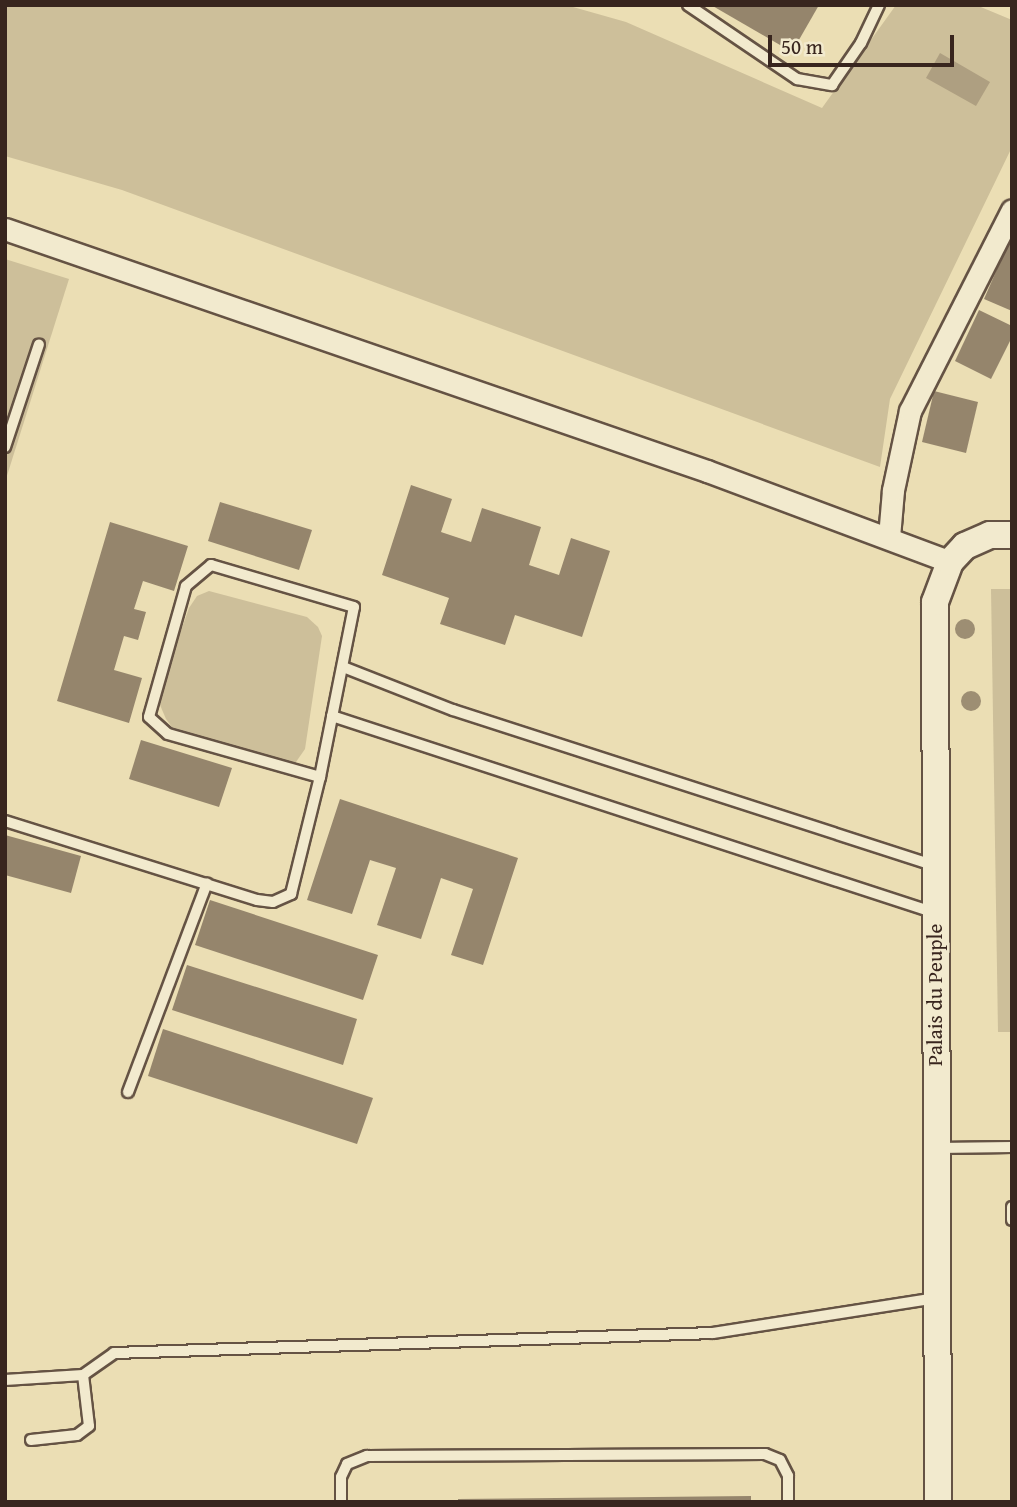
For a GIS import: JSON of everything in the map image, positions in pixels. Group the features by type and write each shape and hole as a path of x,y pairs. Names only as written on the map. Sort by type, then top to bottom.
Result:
{"street":[{"path":"889,537 893,489 910,411 1012,210"},
{"path":"5,229 889,537 950,562 965,546 990,535 1012,535"},
{"name":"Palais du Peuple","path":"938,1502 933,865 935,602 950,562"}],"lane":[{"path":"688,5 797,79 832,85 861,43 879,5"},
{"path":"5,447 39,344"},
{"path":"5,821 273,902 291,894 320,777 354,607 211,565 186,586 150,704 149,717 168,734 320,777"},
{"path":"343,667 453,710 933,865"},
{"path":"332,716 935,913"},
{"path":"128,1092 207,883"},
{"path":"935,1148 1012,1147"},
{"path":"1012,1207 1012,1220"},
{"path":"5,1380 83,1375 114,1353 713,1333 936,1298"},
{"path":"31,1440 77,1434 89,1426 83,1375"},
{"path":"341,1502 341,1477 347,1464 367,1456 752,1454 780,1460 788,1476 788,1502"}],"shaded area":[{"path":"5,5 566,5 626,22 822,108 896,5 976,5 1012,20 1012,147 890,399 880,467 122,190 5,156"},
{"path":"940,53 990,82 976,106 926,78"},
{"path":"5,259 69,279 5,482"},
{"path":"991,589 1012,589 1012,1032 998,1032"},
{"path":"209,591 307,617 318,627 322,636 305,749 296,762 288,764 175,731 166,719 160,705 161,687 189,608 197,596"}],"building":[{"path":"711,5 819,5 792,52"},
{"path":"1012,235 1012,311 984,299"},
{"path":"979,310 1012,326 1012,337 991,379 955,361"},
{"path":"934,391 978,402 966,453 922,442"},
{"path":"411,485 452,499 441,532 471,542 482,508 541,527 529,565 559,575 571,538 610,551 582,637 515,615 505,645 440,624 449,598 382,575"},
{"path":"220,502 312,530 299,570 208,541"},
{"path":"110,522 188,546 174,591 143,581 134,609 146,612 138,640 124,636 114,670 142,678 129,723 57,701"},
{"path":"141,740 232,768 219,807 129,779"},
{"path":"340,799 518,858 483,965 451,955 473,889 441,878 421,939 377,925 396,868 370,860 352,914 307,900"},
{"path":"5,835 81,856 71,893 5,875"},
{"path":"210,900 378,955 363,1000 195,945"},
{"path":"187,965 357,1019 343,1065 172,1010"},
{"path":"163,1029 373,1098 357,1144 148,1076"},
{"path":"751,1496 751,1502 458,1502 458,1499"}]}
